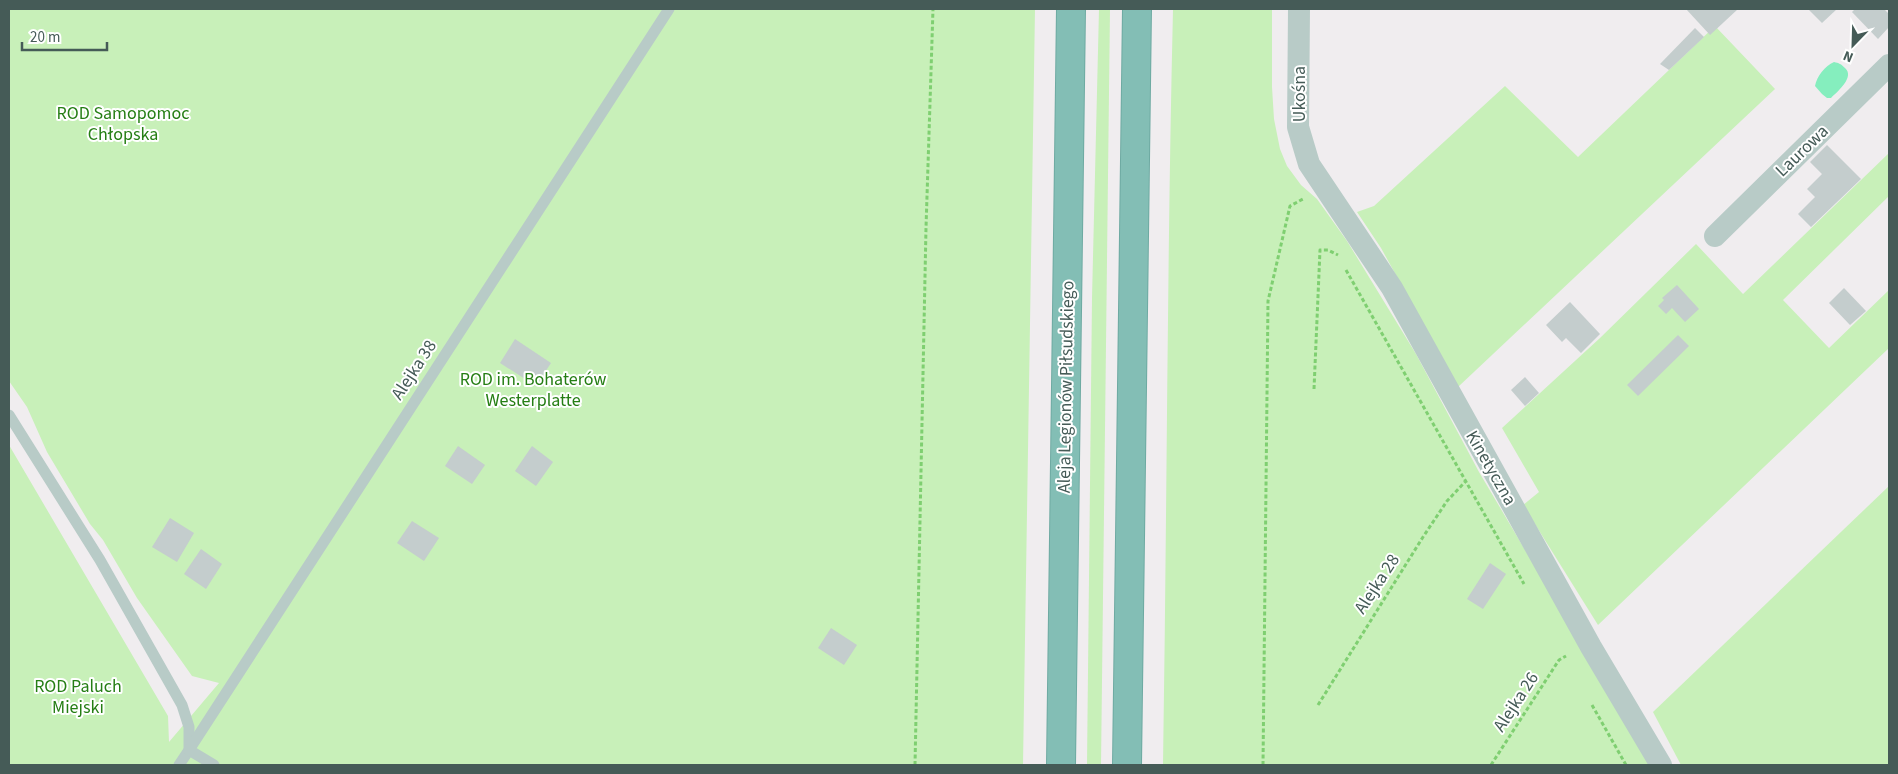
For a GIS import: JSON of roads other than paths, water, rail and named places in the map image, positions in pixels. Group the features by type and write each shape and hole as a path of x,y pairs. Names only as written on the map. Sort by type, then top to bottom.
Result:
{"highway":[{"name":"Aleja Legionów Piłsudskiego","path":"1061,765 1071,9"},
{"path":"1127,765 1137,9"}],"street":[{"name":"Ukośna","path":"1299,9 1298,127 1309,164 1320,182"},
{"name":"Laurowa","path":"1715,236 1889,66"},
{"name":"Kinetyczna","path":"1320,182 1392,288 1591,647 1660,765"}],"lane":[{"name":"Alejka 38","path":"179,765 669,9"},
{"path":"9,416 100,560 182,706 189,727 189,750 214,765"}],"park label":[{"name":"ROD Samopomoc Chłopska","path":"123,123"},
{"name":"ROD im. Bohaterów Westerplatte","path":"533,389"},
{"name":"ROD Paluch Miejski","path":"78,696"}]}
